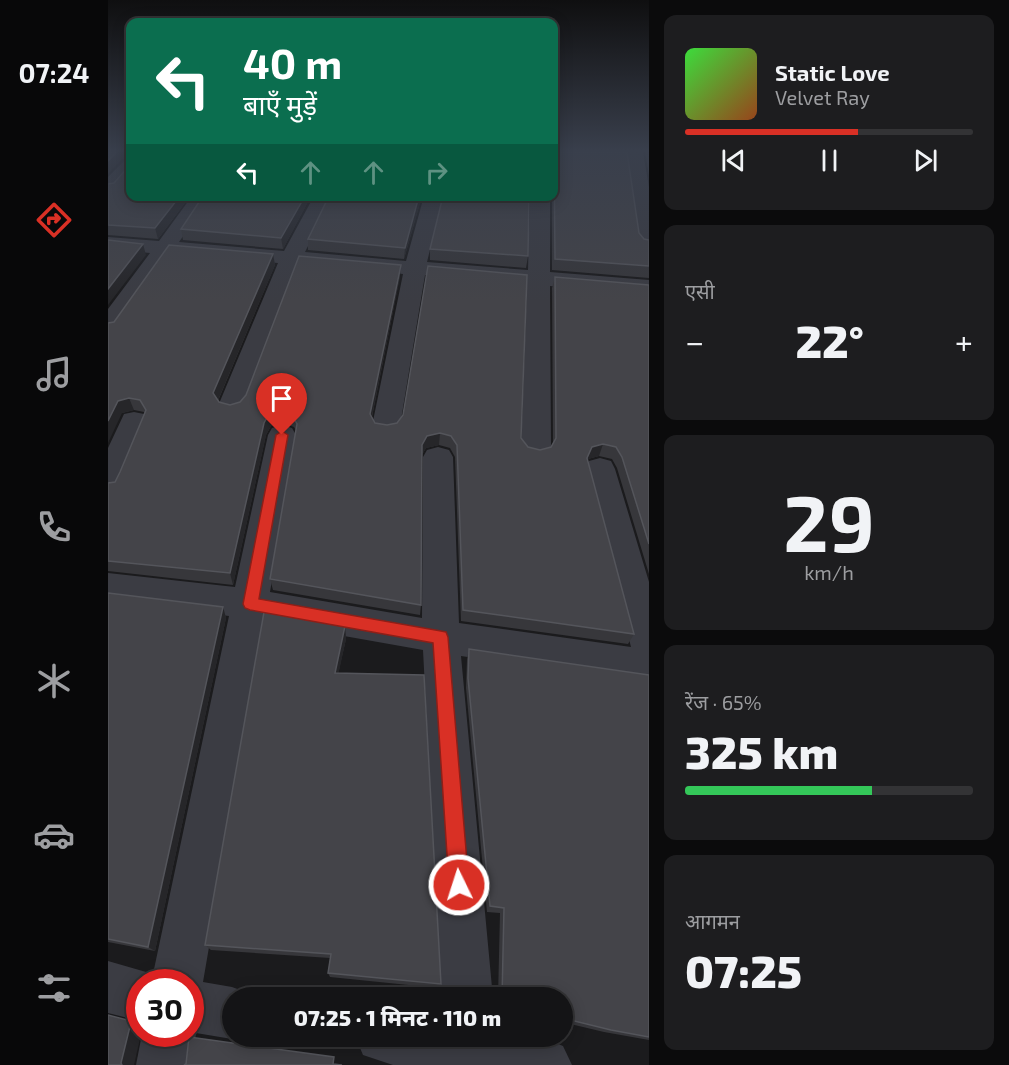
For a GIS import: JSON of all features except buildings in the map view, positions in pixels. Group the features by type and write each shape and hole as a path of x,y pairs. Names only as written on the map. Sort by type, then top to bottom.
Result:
{"street":[{"path":"108,326 198,202"},
{"path":"232,406 291,258 321,202"},
{"path":"386,426 415,268 432,202"},
{"path":"536,450 540,202"},
{"path":"642,202 649,244"},
{"path":"108,243 649,287"},
{"path":"108,483 134,421"},
{"path":"180,969 282,435"},
{"path":"438,457 441,637 466,987"},
{"path":"600,469 649,645"},
{"path":"108,587 250,604 441,637 649,667"},
{"path":"108,987 126,992"},
{"path":"204,1008 222,1011"},
{"path":"164,1065 166,1047"},
{"path":"447,1047 544,1065"}],"route":[{"path":"282,435 250,604 441,637 459,885"}]}
